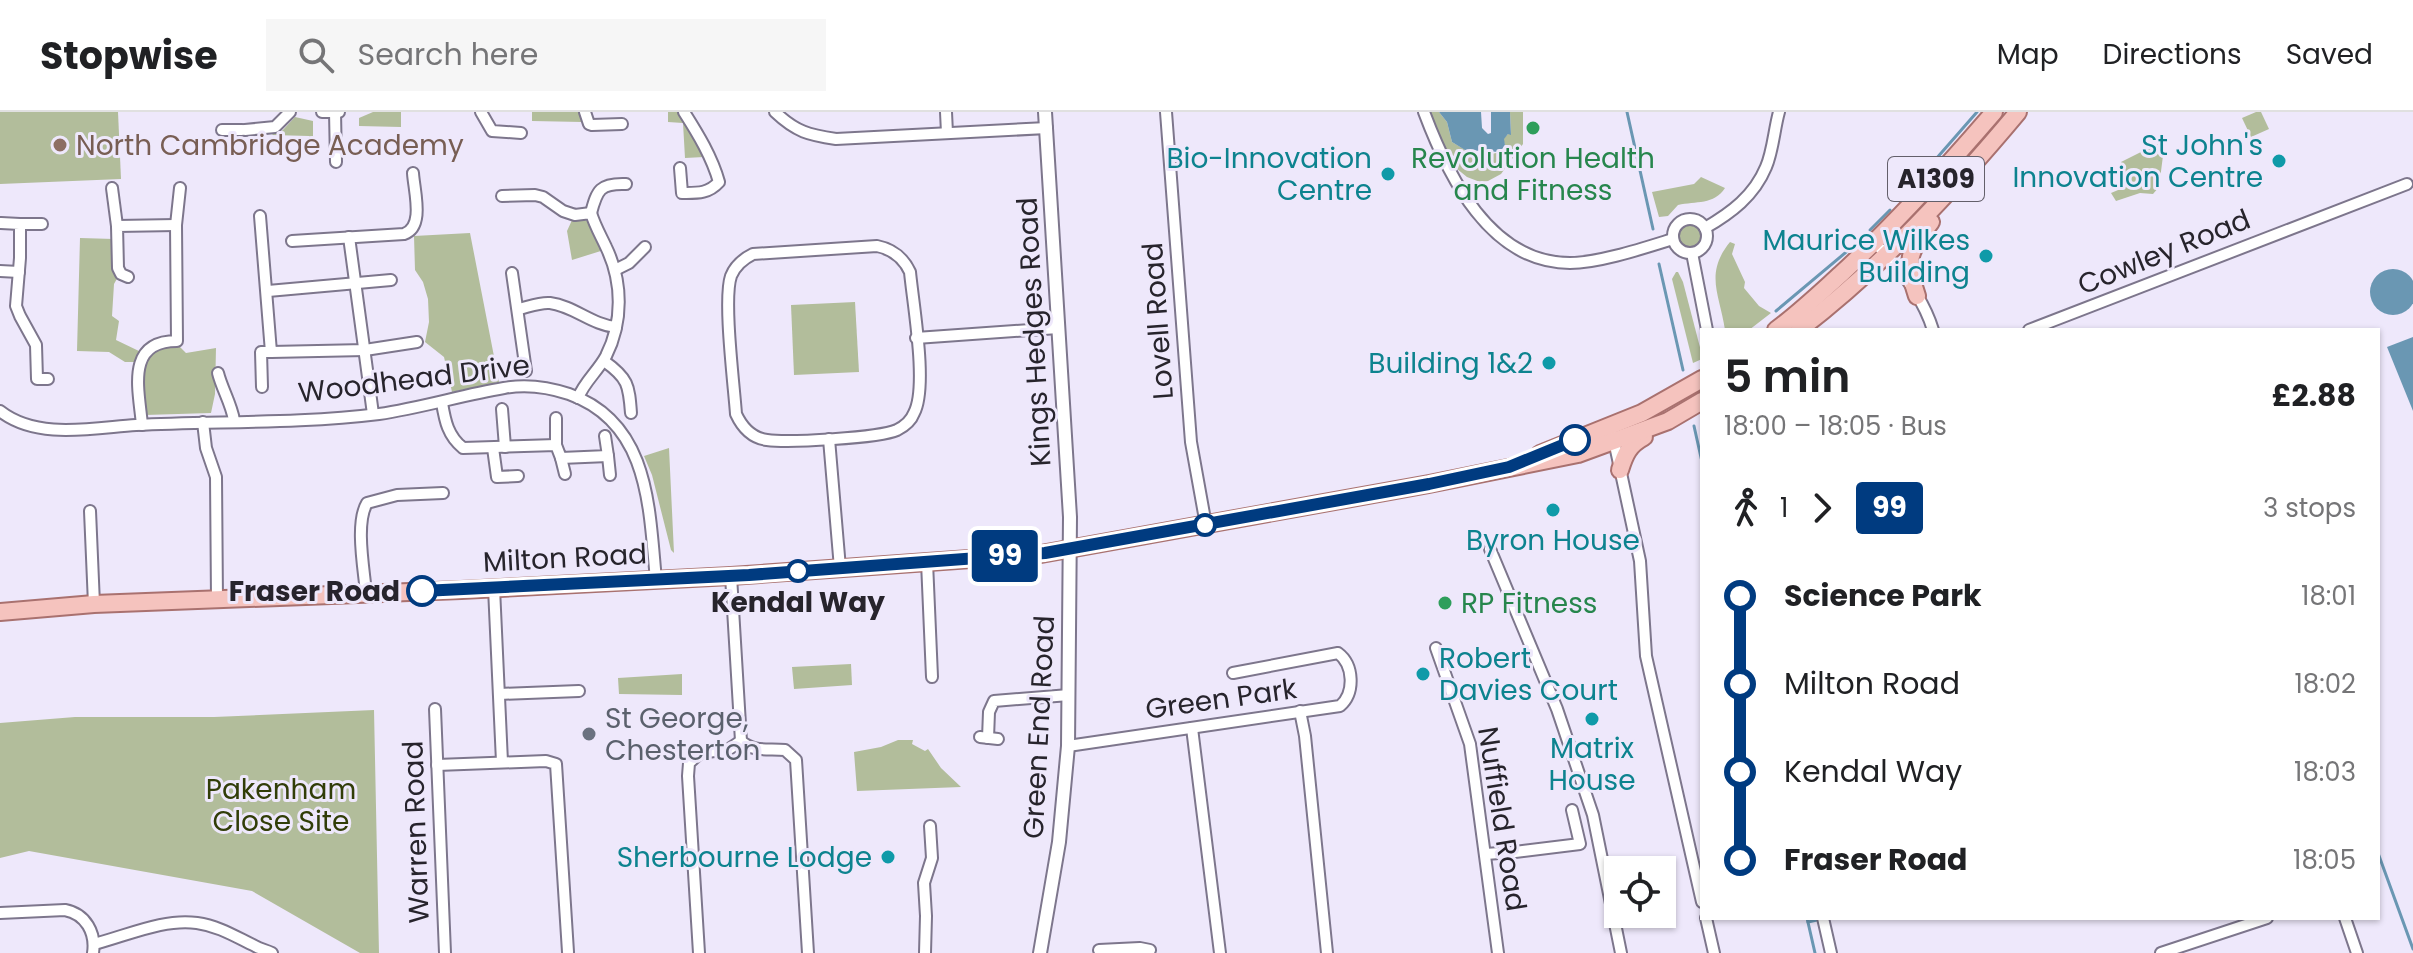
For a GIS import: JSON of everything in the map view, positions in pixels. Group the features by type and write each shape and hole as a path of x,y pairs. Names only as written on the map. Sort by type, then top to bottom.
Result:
{"main road":[{"name":"A1309","path":"1779,328 1875,243 1924,193 1994,112"},
{"name":"A1309","path":"1917,296 1909,261 1913,246 2018,112"},
{"name":"A1309","path":"1801,328 1887,255 1980,157"},
{"name":"Milton Road","path":"1509,467 1612,426 1668,400 1700,379"},
{"name":"Milton Road","path":"0,612 94,604 731,576 1069,550 1578,454 1612,454 1698,405"},
{"path":"1552,449 1566,449 1601,438 1608,439 1612,454 1625,453 1668,421"}],"street":[{"path":"222,130 275,127 290,112"},
{"path":"322,112 337,112 336,162"},
{"path":"481,112 492,131 521,133"},
{"path":"585,112 592,125 622,124"},
{"path":"680,168 682,193 703,193 719,182 701,140 684,112"},
{"path":"775,112 807,135 836,139 1047,128"},
{"path":"946,112 947,133"},
{"name":"Kings Hedges Road","path":"1045,112 1070,517 1069,550"},
{"name":"Lovell Road","path":"1166,112 1191,442 1206,525"},
{"path":"1424,112 1447,169 1466,198 1488,225 1530,255 1552,262 1578,263 1673,239"},
{"path":"1705,228 1741,205 1760,178 1767,165 1779,112"},
{"path":"292,241 411,232 417,217 413,173"},
{"path":"578,398 582,388 604,361 616,327 619,303 615,270 591,213 599,189 607,185 626,184"},
{"name":"Cowley Road","path":"2034,328 2407,184"},
{"path":"112,188 118,268 121,274 128,277"},
{"path":"142,425 139,364 150,348 177,341 176,225 180,188"},
{"path":"502,196 535,195 575,215 591,213"},
{"path":"260,216 271,352"},
{"path":"1686,219 1697,221 1705,228 1705,244 1692,253 1678,249 1673,239 1677,224 1686,219"},
{"path":"1,223 42,224"},
{"path":"20,224 16,306 36,345 36,379"},
{"path":"117,226 176,225"},
{"path":"349,237 373,414"},
{"path":"1875,243 1899,267 1932,328"},
{"path":"877,246 885,247 901,258 910,272 919,399 909,423 893,432 829,439 767,440 753,435 740,423 736,414 728,293 738,265 753,254 877,246"},
{"path":"615,270 629,263 645,247"},
{"path":"1692,253 1707,328"},
{"path":"0,271 19,272"},
{"path":"512,273 526,371"},
{"path":"268,291 391,280"},
{"path":"519,309 547,303 561,306 604,326 616,327"},
{"path":"916,338 1058,328"},
{"path":"262,387 261,352 365,350 417,342"},
{"path":"604,361 625,378 633,407"},
{"path":"218,373 234,420"},
{"name":"Woodhead Drive","path":"0,411 25,425 53,430 337,418 442,403 505,387 531,386 556,390 578,398 610,419 634,452 648,506 656,580"},
{"path":"442,403 453,441 463,448 556,445"},
{"path":"502,409 497,477 518,476"},
{"path":"556,418 556,445 565,474"},
{"path":"203,422 206,448 216,477 217,600"},
{"path":"1612,426 1612,454 1640,561 1646,656 1700,893"},
{"path":"605,436 610,475"},
{"path":"829,439 840,568"},
{"path":"561,458 608,456"},
{"path":"366,593 361,525 367,503 397,495 443,493"},
{"path":"90,511 94,604"},
{"path":"1490,549 1557,709 1593,815 1621,953"},
{"name":"Green End Road","path":"1040,953 1059,842 1068,746 1069,550"},
{"path":"927,562 926,663 932,677"},
{"path":"731,576 741,741 758,750 785,750 796,760 808,953"},
{"path":"494,588 502,762"},
{"name":"Nuffield Road","path":"1436,648 1470,744 1498,953"},
{"name":"Green Park","path":"1068,746 1343,704 1351,690 1348,669 1342,656 1332,653 1233,673"},
{"path":"499,694 579,691"},
{"path":"989,738 990,707 994,701 1069,695"},
{"name":"Warren Road","path":"435,709 445,953"},
{"path":"1300,711 1327,953"},
{"path":"1192,728 1220,953"},
{"path":"699,953 689,763 700,753 729,749 741,741"},
{"path":"437,765 546,761 558,767 568,952"},
{"path":"1485,854 1580,844 1572,810"},
{"path":"925,953 924,883 932,858 930,826"},
{"path":"926,904 940,904"},
{"path":"0,913 74,912 85,920 94,949 163,924 182,922 220,929 241,938 256,950 272,953"},
{"path":"1706,920 1714,953"},
{"path":"1823,920 1831,953"},
{"path":"2161,953 2261,920"},
{"path":"2346,920 2357,953"},
{"path":"1099,950 1150,950"}],"green space":[{"name":"North Cambridge Academy","path":"0,112 118,112 121,179 0,184"},
{"path":"373,112 401,112 401,127 359,126 359,118"},
{"path":"532,112 579,112 582,122 532,121"},
{"path":"668,112 679,112 704,157 685,158 683,123 668,122"},
{"path":"1426,112 1439,112 1447,122 1452,142 1477,157 1501,152 1508,146 1503,139 1511,134 1510,112 1523,112 1523,144 1501,174 1480,182 1467,177 1446,160"},
{"path":"2261,112 2269,129 2251,137 2242,118"},
{"path":"295,117 313,121 313,144 310,144 309,136 272,135 281,132"},
{"path":"2165,140 2159,187 2153,194 2140,193 2116,201 2111,193 2130,185 2121,162"},
{"path":"1701,177 1725,188 1710,200 1678,205 1668,216 1659,217 1652,192 1694,184"},
{"path":"573,218 590,223 604,250 572,260 567,231"},
{"path":"1689,224 1700,231 1701,236 1694,247 1689,248 1678,241 1677,236 1684,225"},
{"path":"470,233 499,382 452,392 444,357 425,342 429,322 428,299 415,270 414,236"},
{"path":"80,238 114,239 119,275 114,284 112,316 119,321 116,340 141,352 134,362 125,362 109,352 77,351"},
{"path":"1730,242 1735,244 1732,254 1745,282 1744,288 1759,306 1771,313 1752,328 1725,328 1716,285 1722,254"},
{"path":"1678,272 1700,347 1700,360 1693,363 1672,279"},
{"path":"855,302 859,372 794,375 791,305"},
{"path":"168,346 179,346 186,353 216,348 215,394 211,413 145,415 144,365 149,357"},
{"path":"669,448 674,553 644,456"},
{"path":"851,664 852,685 794,689 792,667"},
{"path":"682,674 682,695 619,694 618,678"},
{"name":"Pakenham Close Site","path":"374,710 379,953 360,953 252,891 29,851 0,858 0,723 75,717 214,717"},
{"path":"898,740 913,740 912,744 925,751 928,749 941,768 961,787 857,791 854,752"}],"water":[{"path":"1439,112 1481,112 1482,128 1488,134 1491,133 1491,112 1510,112 1511,135 1504,139 1505,145 1500,152 1465,150 1452,142 1447,122"},
{"path":"2393,269 2409,276 2414,283 2414,301 2409,308 2393,315 2377,308 2370,292 2377,276"},
{"path":"2413,337 2413,411 2387,347"}],"waterway":[{"path":"1627,112 1653,229"},
{"path":"1901,199 1977,112"},
{"path":"1870,230 1890,210"},
{"path":"1776,311 1851,248"},
{"path":"1659,264 1683,370"},
{"path":"1694,426 1700,453"},
{"path":"2380,858 2413,949"},
{"path":"1807,920 1815,953"},
{"path":"1808,922 1817,920"}],"bus line":[{"name":"99","path":"422,591 749,575 1091,547 1509,467 1575,440"}],"place":[{"name":"Revolution Health and Fitness","path":"1533,128"},
{"name":"North Cambridge Academy","path":"60,145"},
{"name":"St John's Innovation Centre","path":"2279,161"},
{"name":"Bio-Innovation Centre","path":"1388,174"},
{"name":"Maurice Wilkes Building","path":"1986,256"},
{"name":"Building 1&2","path":"1549,363"},
{"name":"Byron House","path":"1553,510"},
{"name":"Kendal Way","path":"798,571"},
{"name":"Fraser Road","path":"422,591"},
{"name":"RP Fitness","path":"1445,603"},
{"name":"Robert Davies Court","path":"1423,674"},
{"name":"Matrix House","path":"1592,719"},
{"name":"St George, Chesterton","path":"589,734"},
{"name":"Sherbourne Lodge","path":"888,857"}]}
